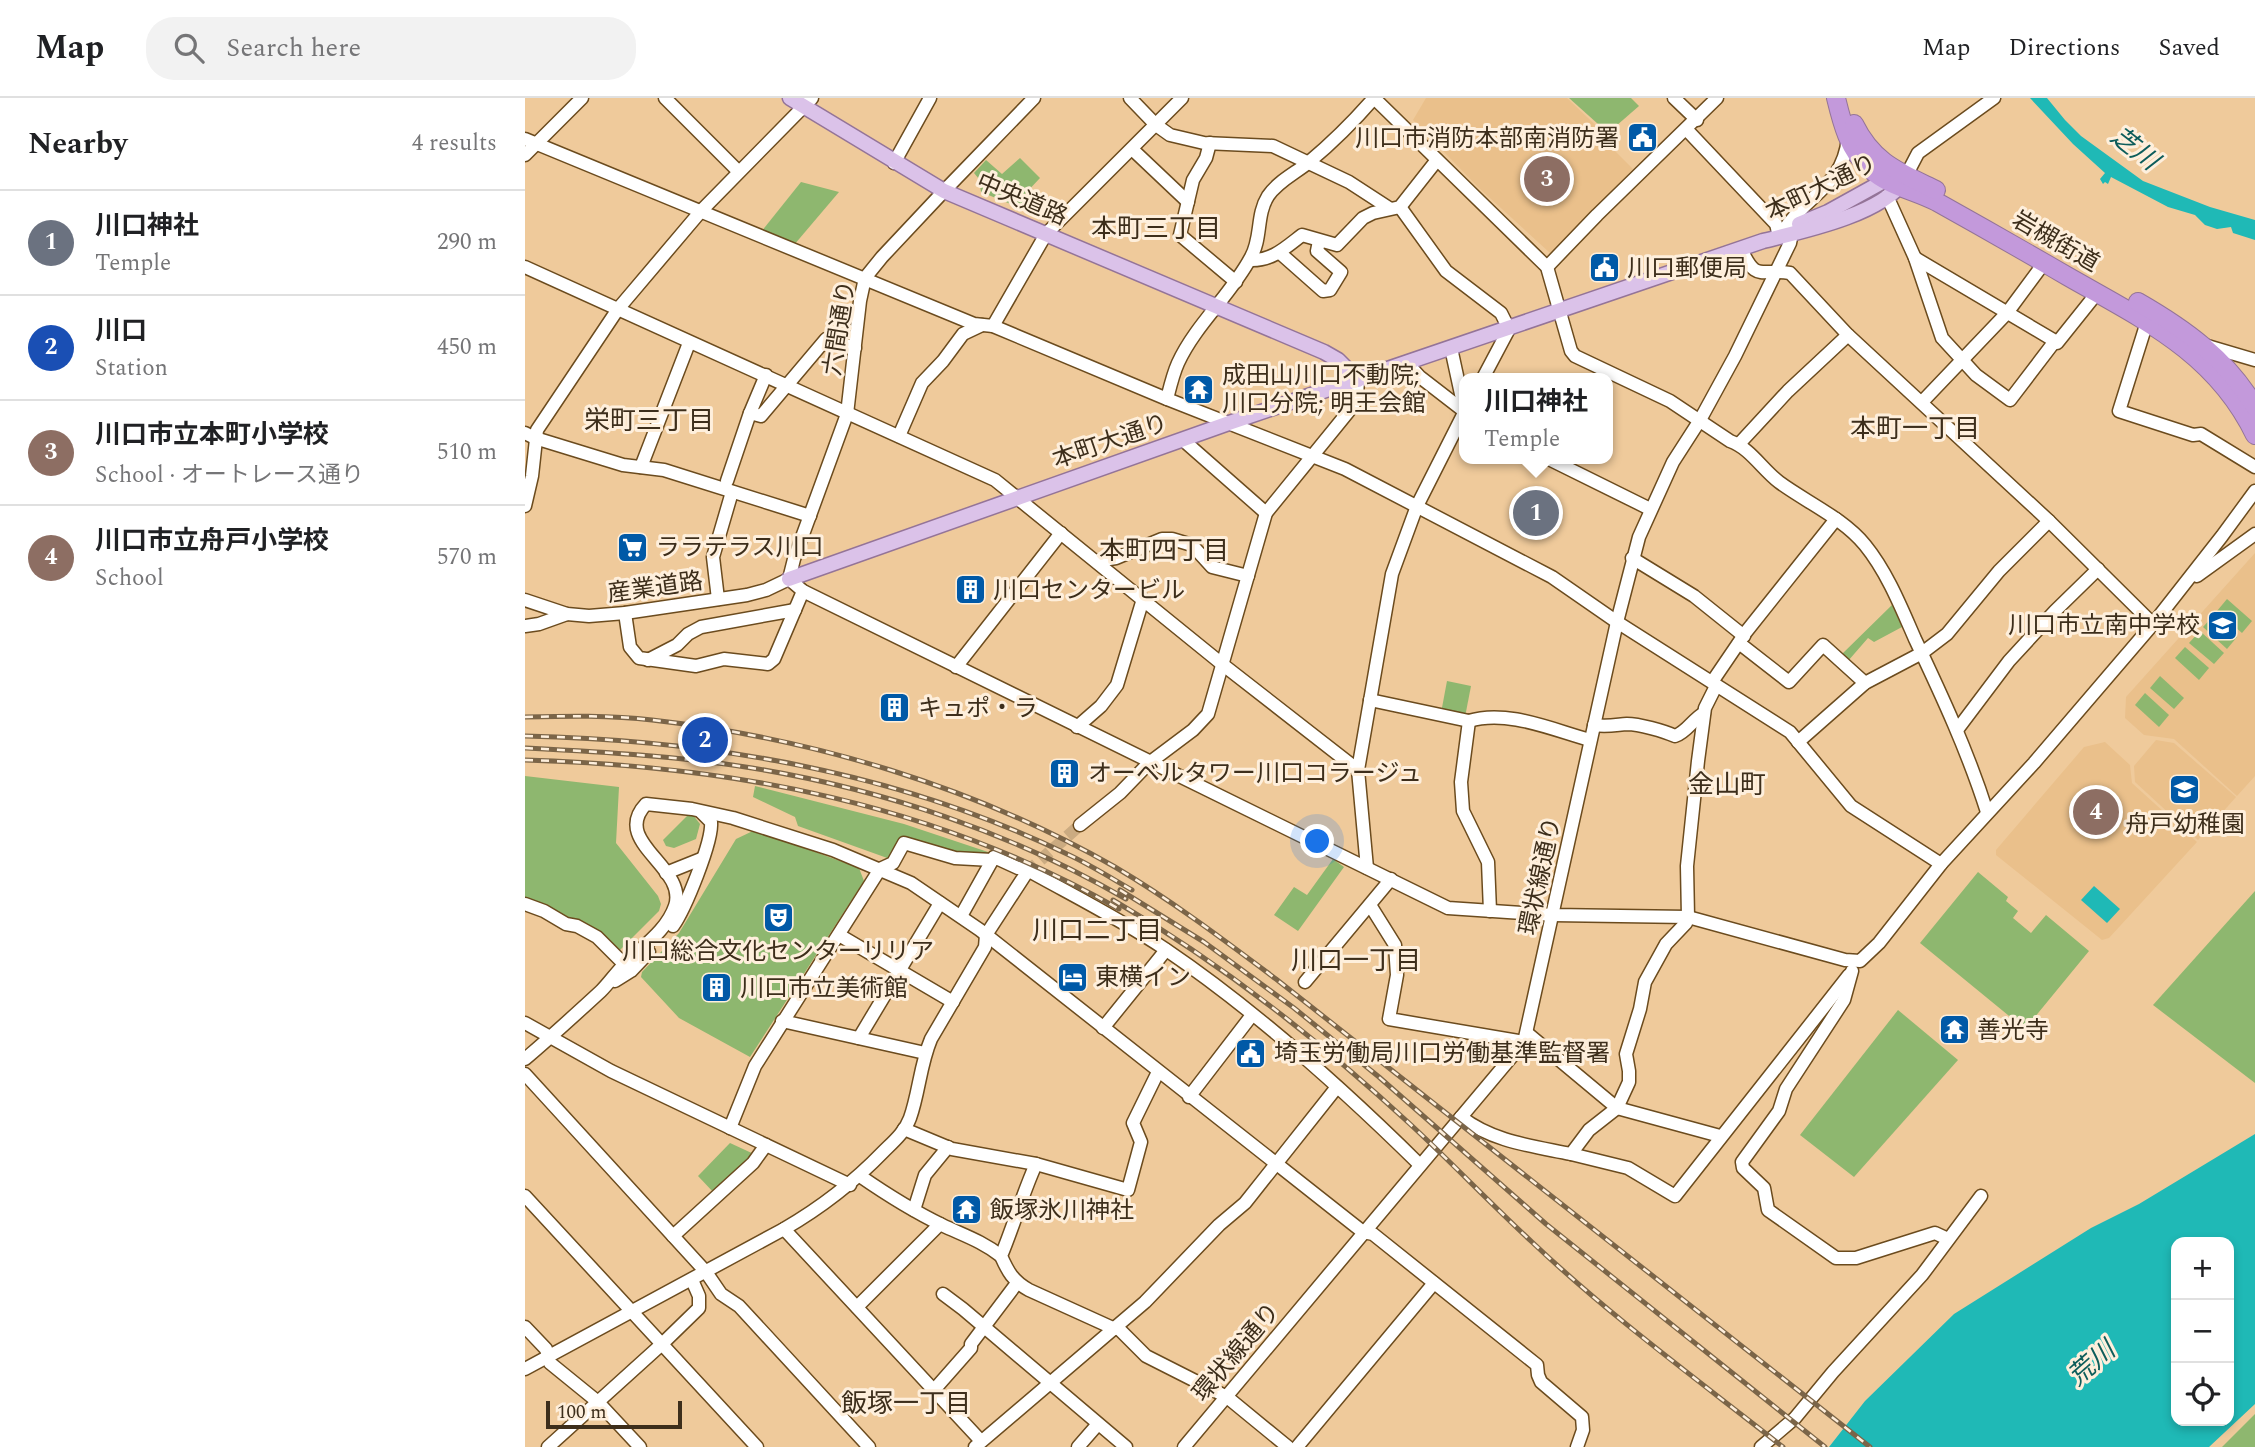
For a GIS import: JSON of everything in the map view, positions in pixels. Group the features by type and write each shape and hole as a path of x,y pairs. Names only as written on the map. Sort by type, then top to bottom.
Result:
{"highway":[{"name":"岩槻街道","path":"1836,98 1848,138 1869,169 1936,201 2183,345 2217,377 2234,398 2255,435"},
{"name":"岩槻街道","path":"1845,98 1849,115 1868,148 1894,182 1942,192 2170,321 2203,345 2232,375 2255,407"}],"main road":[{"name":"中央道路","path":"790,98 808,102 894,163 944,191 1324,352 1338,360 1358,380"},
{"name":"本町大通り","path":"789,579 1229,424 1741,249 1894,182"}],"street":[{"path":"525,155 531,141 582,98"},
{"path":"665,98 738,171"},
{"path":"894,163 930,98"},
{"path":"1130,98 1156,125 1170,135 1210,143 1273,146 1395,207 1446,271 1501,313 1509,328 1486,373"},
{"path":"899,436 922,383 963,334 988,325 1046,234 1182,98"},
{"path":"1167,399 1177,364 1215,306 1236,282 1250,260 1259,238 1260,222 1269,196 1347,129 1374,98 1547,267 1571,351 1576,356 1639,384 1739,444 1775,479 1836,519 1863,543 1893,590 1957,730 1987,812"},
{"path":"1389,112 1395,98"},
{"path":"1674,98 1696,120"},
{"path":"1547,267 1717,98"},
{"path":"1994,98 1918,153 1894,182 1915,258 1942,338 1976,375 2012,400 2055,341"},
{"name":"六間通り","path":"789,579 847,414 865,278 1030,99"},
{"path":"530,435 537,430 618,309 701,211 808,102"},
{"path":"1687,130 1785,232 1790,220 1827,188 1842,162 1848,138"},
{"path":"531,141 974,324 988,325 1345,469 1552,577 1617,622 1790,732 1851,807 1941,864"},
{"path":"1210,143 1206,158 1192,180 1180,235 1236,282"},
{"path":"1132,149 1188,202"},
{"path":"1250,260 1259,261 1280,253 1302,235 1337,245 1363,218 1395,207 1437,160"},
{"name":"環状線通り","path":"1184,1447 1525,1038 1632,558 1650,509 1735,356 1790,243 1785,232"},
{"path":"1280,253 1327,292 1341,272 1317,251 1319,241"},
{"path":"1741,249 1749,267 1756,272 1790,273 1848,335 2049,521 2153,624"},
{"path":"1915,258 2057,343 2097,293"},
{"path":"1922,402 2007,313 2044,263"},
{"path":"525,267 995,480 1358,771"},
{"path":"2147,322 2119,411 2193,435 2201,434 2255,467"},
{"path":"1739,444 1788,391 1848,335"},
{"path":"750,413 761,416 826,339 855,348"},
{"path":"641,467 689,342"},
{"path":"2203,345 2255,360"},
{"path":"1451,348 1459,387"},
{"path":"1408,364 1420,377 1459,407"},
{"path":"717,599 713,557 750,413 766,375"},
{"path":"1080,825 1120,793 1149,763 1193,730 1208,714 1266,513 1353,406 1358,380"},
{"path":"1367,868 1358,771 1392,574 1417,506 1459,421"},
{"path":"530,435 623,465 664,470 730,487 810,516"},
{"path":"525,506 532,476 530,435"},
{"path":"1183,440 1266,513"},
{"path":"1559,464 1650,509"},
{"path":"1461,1117 1480,1131 1517,1143 1628,1168 1675,1196 1856,966 1879,943 1941,864 2035,763 2153,624 2255,491"},
{"path":"1571,1154 1589,1130 1617,1108 1629,1082 1626,1054 1645,982 1666,944 1686,923 1688,917 1686,866 1704,713 1714,684 1741,640 1836,519"},
{"path":"1798,742 1865,683 1922,653 1947,634 1999,571 2049,521"},
{"path":"956,667 1061,533"},
{"path":"2185,584 2255,534"},
{"path":"1096,561 1116,558 1162,539 1172,539 1192,545 1212,567 1248,576"},
{"path":"1632,558 1685,590 1789,682 1823,645 1865,683"},
{"path":"1957,730 2010,661 2098,569"},
{"path":"789,579 803,591 1448,908 1553,915 1688,917 1845,960 1856,966"},
{"name":"産業道路","path":"525,600 567,614 589,616 759,592 789,579"},
{"path":"625,613 631,652 639,658 696,666 724,659 768,664 774,659 803,591"},
{"path":"1077,727 1101,706 1117,685 1143,599"},
{"path":"648,660 673,647 701,627 795,610"},
{"path":"525,626 551,621 567,614"},
{"path":"1370,700 1469,721 1478,718 1509,718 1590,740"},
{"path":"1594,725 1608,727 1630,724 1647,729 1659,728 1675,736 1683,733 1704,713"},
{"path":"1469,721 1461,782 1463,811 1488,862 1490,911"},
{"path":"525,1059 603,989 624,964 660,931 673,912 676,903 675,889 636,831 637,815 646,804 733,818 880,869 911,883 961,916 1189,1097 1363,1232 1373,1234 1537,1365 1541,1382 1582,1417 1583,1430 1577,1447"},
{"path":"603,989 631,971 673,927 689,896 711,827 708,817 701,812"},
{"path":"711,827 736,824 761,827"},
{"path":"730,1128 755,1066 782,1021 880,869 893,863 904,843 955,858 994,858 1026,871 1103,911 1166,950 1252,1015 1337,1087 1420,1165"},
{"path":"666,873 701,859"},
{"path":"961,916 992,860"},
{"path":"525,1369 785,1229 820,1208 855,1180 904,1129 910,1117 925,1053 985,947 986,935 1025,884 1026,871"},
{"path":"1305,982 1391,879"},
{"path":"859,1038 940,903"},
{"path":"525,904 597,937 624,964"},
{"path":"1370,905 1395,945 1397,975 1389,1019 1525,1038 1617,1108 1720,1136"},
{"path":"839,935 953,1002"},
{"path":"1103,1028 1166,950"},
{"path":"1856,966 1844,1000 1786,1089 1779,1111 1742,1162 1743,1168 1764,1188 1768,1210 1836,1258 1856,1258 1935,1233 1948,1240"},
{"path":"1189,1097 1252,1015"},
{"path":"782,1021 925,1053"},
{"path":"525,1023 611,1071 730,1128 855,1180 940,1224 982,1241 1001,1256 1008,1273 1017,1283 1116,1328 1146,1356 1227,1397 1288,1447"},
{"path":"904,1129 948,1147 1036,1164 1128,1190 1141,1142 1133,1123 1159,1072"},
{"path":"525,1074 706,1272 721,1294 739,1306 869,1447"},
{"path":"785,1229 934,1390 978,1444 1145,1302 1219,1225 1245,1203 1337,1087"},
{"path":"673,1236 753,1163 766,1145"},
{"path":"914,1210 925,1175 948,1147"},
{"path":"1001,1256 1014,1227 1014,1216 1020,1200 1036,1164"},
{"path":"1761,1447 1795,1419 1833,1372 1922,1275 1981,1195"},
{"path":"525,1196 757,1447"},
{"path":"857,1307 940,1224"},
{"path":"548,1447 699,1308 699,1296 692,1280"},
{"path":"934,1390 985,1328 1017,1283"},
{"path":"1297,1447 1434,1283"},
{"path":"943,1294 1126,1447"},
{"path":"525,1327 546,1349 550,1363 598,1402 640,1447"},
{"path":"1078,1447 1098,1424"}],"shaded area":[{"path":"1426,98 1567,98 1607,136 1615,151 1633,169 1550,253 1479,188 1413,120"},
{"name":"川口市立南中学校","path":"2255,553 2255,776 2237,796 2174,739 2144,735 2125,718 2126,697"},
{"name":"舟戸幼稚園","path":"2156,740 2174,743 2236,797 2198,840 2135,782 2134,766"},
{"path":"2105,742 2130,765 2132,783 2197,842 2109,938 2102,940 1996,855 1996,850 2084,747"}],"green space":[{"path":"1569,98 1631,98 1639,106 1608,133"},
{"path":"1020,158 1040,178 1024,195 1031,202 1023,209 981,192 979,179 974,173 986,160 1002,174"},
{"path":"801,182 839,192 794,245 761,232"},
{"path":"2227,599 2252,621 2242,633 2217,611"},
{"path":"1892,605 1902,627 1874,642 1868,638 1848,661 1841,655"},
{"path":"2213,616 2237,637 2227,649 2203,627"},
{"path":"2200,631 2224,653 2214,664 2189,643"},
{"path":"2185,647 2209,668 2199,680 2175,658"},
{"path":"2160,676 2184,698 2174,709 2150,688"},
{"path":"1447,681 1471,686 1465,717 1441,713"},
{"path":"2145,693 2169,715 2159,727 2135,705"},
{"path":"525,776 619,787 616,843 658,896 661,904 659,911 620,950 603,936 525,899"},
{"path":"755,786 904,824 994,854 956,854 903,838 890,859 798,826 795,817 753,797"},
{"path":"688,815 693,815 700,824 696,839 674,848 666,846 663,840"},
{"path":"755,830 859,868 864,881 750,1057 679,1018 641,977 642,972 679,933 736,839"},
{"path":"1333,859 1344,867 1298,931 1274,915 1294,887 1307,895"},
{"path":"1978,872 2008,897 2006,901 2018,911 2013,918 2031,933 2046,915 2089,951 2025,1029 1920,943"},
{"path":"2255,891 2255,1083 2153,1005"},
{"path":"1898,1010 1958,1060 1854,1177 1800,1135"},
{"path":"730,1143 756,1155 715,1194 698,1176"},
{"path":"2255,1414 2255,1447 2222,1447"}],"water":[{"path":"2030,98 2047,98 2081,136 2143,181 2210,207 2255,220 2255,240 2233,233 2231,227 2217,229 2205,225 2195,215 2168,207 2111,177 2108,184 2103,184 2100,179 2105,173 2073,144"},
{"path":"2094,886 2120,909 2107,923 2081,900"},
{"name":"荒川","path":"2255,1134 2255,1404 2234,1424 2234,1237 2171,1237 2171,1426 2231,1426 2209,1447 1829,1447 1865,1401 1954,1314 2091,1228 2139,1204"}],"tunnel":[{"path":"1027,872 1080,825"}],"railway":[{"path":"525,717 573,716 652,720 712,728 832,753 949,790 1061,838 1115,867 1177,907 1276,979 1870,1447"},
{"path":"525,736 595,739 734,754 871,782 938,802 1003,826 1075,858 1132,890"},
{"path":"525,748 696,760 752,768 849,788 897,801 992,834 1083,875 1126,899"},
{"path":"525,760 681,771 832,797 906,817 978,842 1049,873 1119,909"},
{"path":"1120,890 1204,942 1294,1008 1379,1077 1546,1224 1825,1447"},
{"path":"1113,900 1230,976 1304,1032 1410,1124 1592,1296 1783,1447"}],"place":[{"name":"川口市消防本部南消防署","path":"1642,138"},
{"name":"川口市立本町小学校","path":"1547,179"},
{"name":"川口郵便局","path":"1604,268"},
{"name":"成田山川口不動院; 川口分院; 明王会館","path":"1199,389"},
{"name":"川口神社","path":"1536,513"},
{"name":"ララテラス川口","path":"633,547"},
{"name":"川口センタービル","path":"970,590"},
{"name":"川口市立南中学校","path":"2223,625"},
{"name":"キュポ・ラ","path":"895,708"},
{"name":"川口","path":"705,740"},
{"name":"オーベルタワー川口コラージュ","path":"1065,773"},
{"name":"舟戸幼稚園","path":"2185,790"},
{"name":"川口市立舟戸小学校","path":"2096,812"},
{"name":"川口総合文化センターリリア","path":"778,917"},
{"name":"東横イン","path":"1072,977"},
{"name":"川口市立美術館","path":"717,988"},
{"name":"善光寺","path":"1954,1030"},
{"name":"埼玉労働局川口労働基準監督署","path":"1251,1053"},
{"name":"飯塚氷川神社","path":"967,1210"}],"district":[{"name":"本町三丁目","path":"1156,228"},
{"name":"栄町三丁目","path":"649,420"},
{"name":"本町一丁目","path":"1915,428"},
{"name":"本町四丁目","path":"1164,550"},
{"name":"金山町","path":"1727,784"},
{"name":"川口二丁目","path":"1097,930"},
{"name":"川口一丁目","path":"1356,960"},
{"name":"飯塚一丁目","path":"906,1403"}],"water label":[{"name":"芝川","path":"2135,148"}]}
